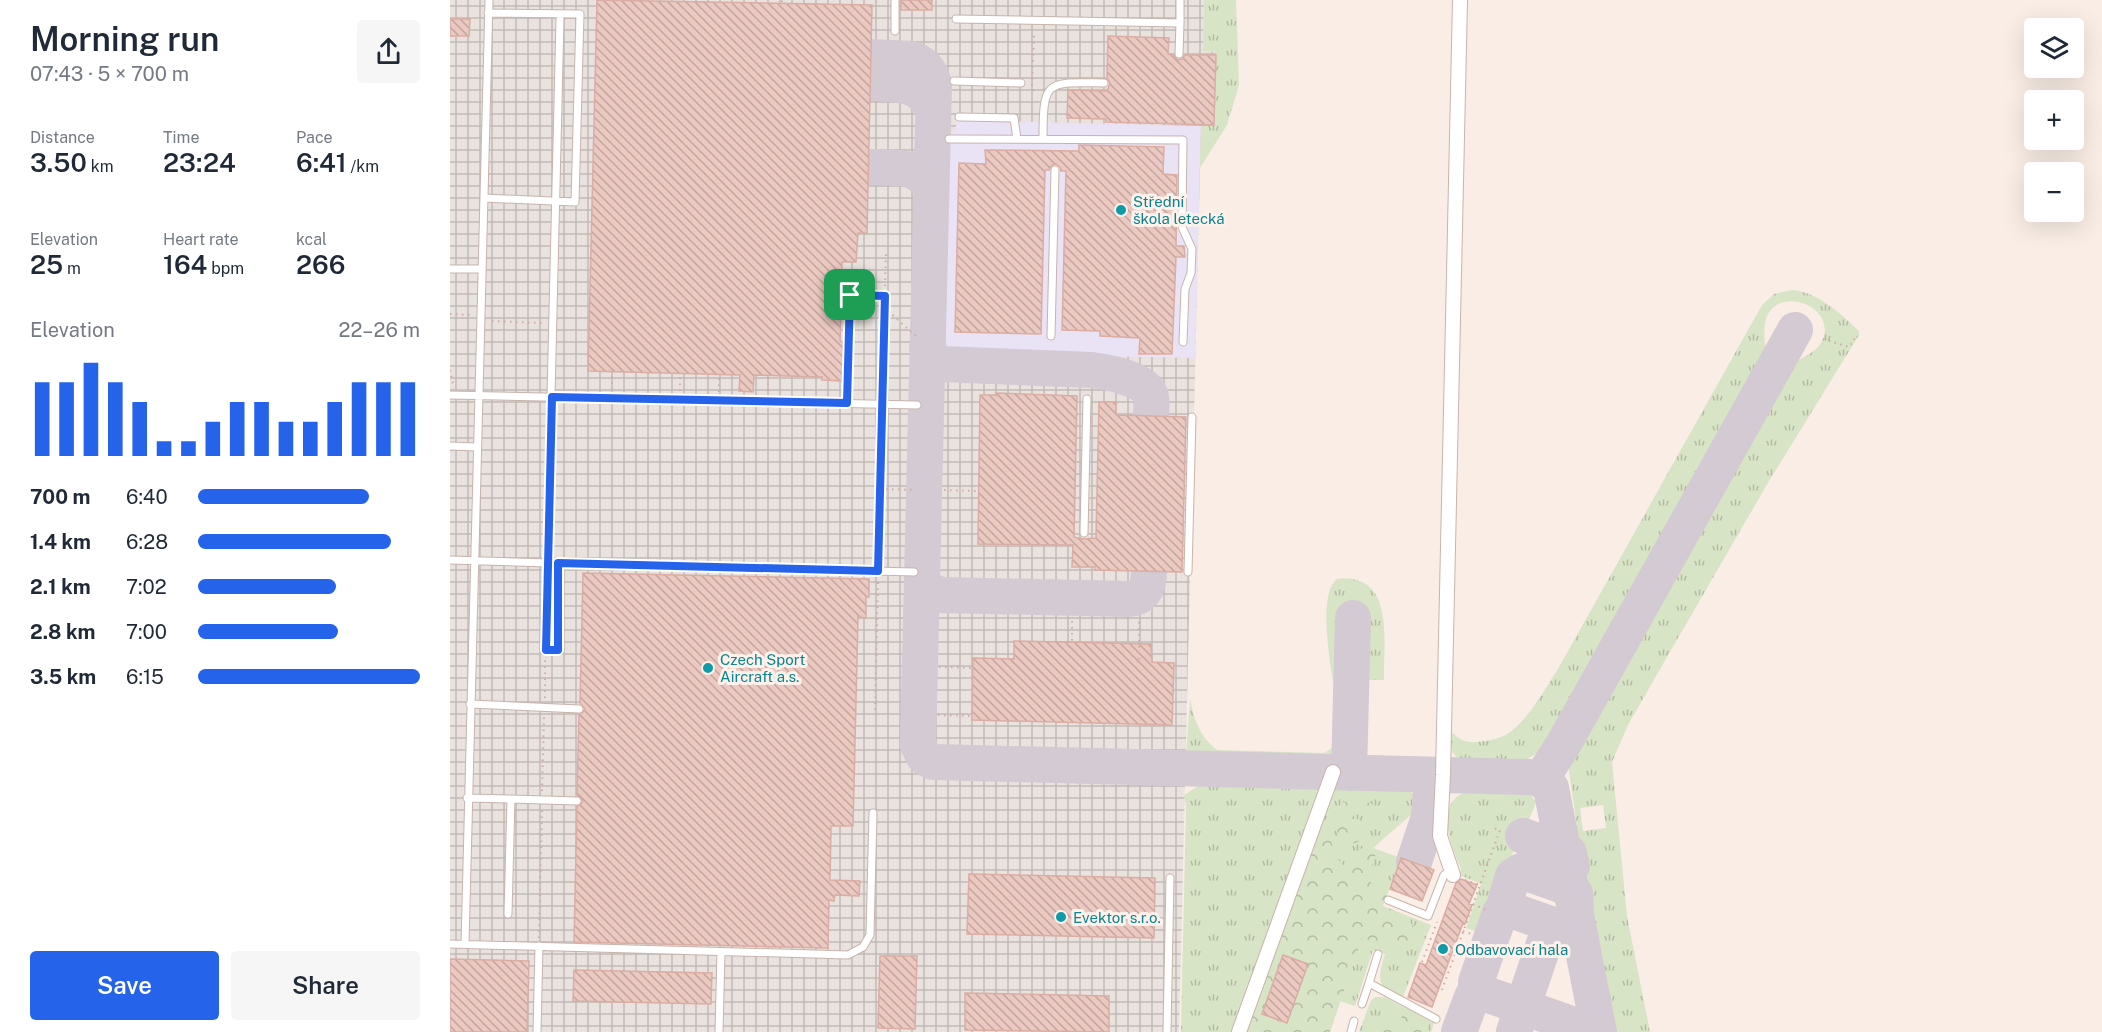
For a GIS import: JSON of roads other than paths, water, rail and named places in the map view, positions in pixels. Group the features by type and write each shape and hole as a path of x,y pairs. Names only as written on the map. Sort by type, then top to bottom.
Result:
{"street":[{"path":"1452,872 1442,845 1439,828 1443,775 1460,0"},
{"path":"1239,1032 1333,772"}],"lane":[{"path":"465,944 489,0"},
{"path":"895,0 895,31"},
{"path":"1179,54 1180,0"},
{"path":"484,198 575,202 580,14 488,14"},
{"path":"547,563 560,19"},
{"path":"956,19 1180,23"},
{"path":"954,81 1021,83"},
{"path":"1043,140 1043,106 1049,91 1055,85 1066,82 1104,83"},
{"path":"959,117 1014,118 1017,140"},
{"path":"949,139 1183,140 1182,227 1192,249 1191,273 1185,289 1183,342"},
{"path":"1051,336 1055,170"},
{"path":"450,269 482,269"},
{"path":"453,395 917,405"},
{"path":"1084,533 1087,399"},
{"path":"1188,572 1192,417"},
{"path":"450,446 476,447"},
{"path":"450,560 914,572"},
{"path":"546,650 558,650 558,563"},
{"path":"470,704 579,709"},
{"path":"467,798 578,801"},
{"path":"508,914 511,799"},
{"path":"450,944 848,955 863,947 870,935 873,813"},
{"path":"1388,900 1428,916 1444,875 1452,872"},
{"path":"1167,1032 1170,878"},
{"path":"537,1032 539,946"},
{"path":"719,1032 721,952"},
{"path":"1362,1004 1378,954"},
{"path":"1369,983 1436,1019"},
{"path":"1351,1032 1354,1021"}],"place":[{"name":"Střední škola letecká","path":"1121,210"},
{"name":"Czech Sport Aircraft a.s.","path":"708,668"},
{"name":"Evektor s.r.o.","path":"1061,917"},
{"name":"Odbavovací hala","path":"1443,949"}]}
